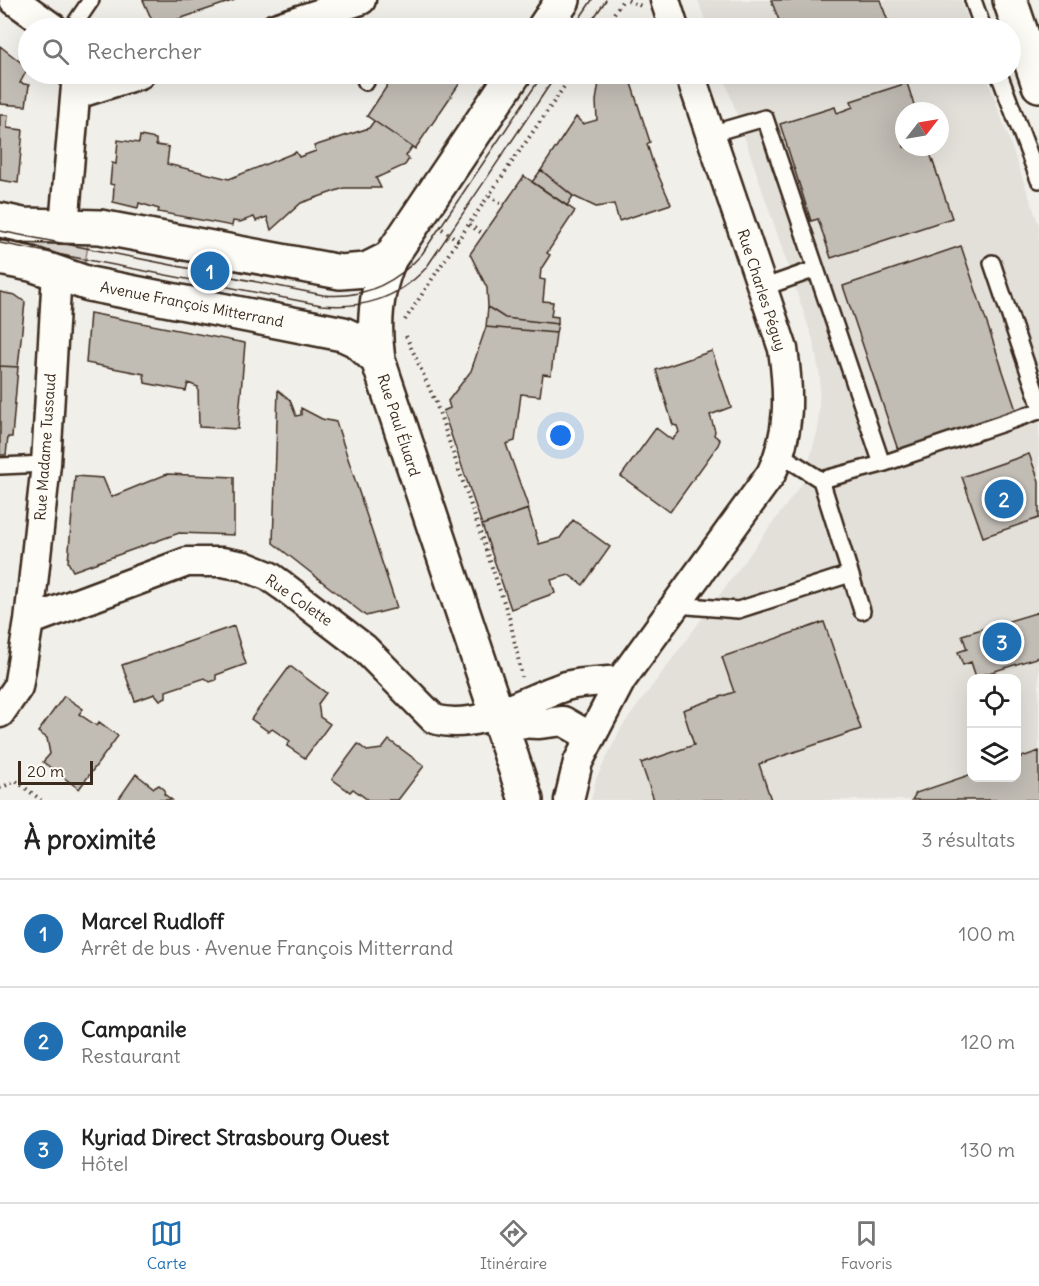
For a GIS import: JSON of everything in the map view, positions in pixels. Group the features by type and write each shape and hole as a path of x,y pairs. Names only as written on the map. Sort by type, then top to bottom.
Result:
{"main road":[{"path":"551,18 563,0"},
{"path":"1010,0 1016,18"},
{"path":"1021,32 1039,85"},
{"name":"Rue Paul Éluard","path":"507,84 390,258 382,274 376,311 378,360 526,800"},
{"path":"0,220 23,225 100,227 340,272 366,270 390,258"},
{"name":"Avenue François Mitterrand","path":"0,258 57,272 89,284 343,334 356,340 378,360"}],"street":[{"path":"14,0 39,18"},
{"path":"664,0 670,18"},
{"path":"321,18 348,12"},
{"path":"64,226 77,84"},
{"name":"Rue Charles Péguy","path":"569,800 578,762 589,736 621,680 771,474 780,454 789,393 783,349 693,84"},
{"name":"Rue Madame Tussaud","path":"29,621 46,464 57,272"},
{"name":"Rue Colette","path":"29,621 187,562 222,562 244,566 269,576 364,648 434,719 448,723 467,722 496,713"},
{"path":"0,713 18,687 29,621"},
{"path":"496,713 568,686 621,680"},
{"path":"496,713 514,723 538,724 563,721 589,736"}],"lane":[{"path":"79,18 91,0"},
{"path":"974,0 980,18"},
{"path":"1003,84 1039,180"},
{"path":"710,134 765,118 882,464"},
{"path":"992,264 1039,402"},
{"path":"762,288 816,269"},
{"path":"821,480 882,464 1039,411"},
{"path":"780,454 821,480 862,611"},
{"path":"0,466 46,464"},
{"path":"676,605 738,610 850,574"}],"path":[{"path":"611,18 623,0"},
{"path":"529,700 510,620 440,414 401,326 566,84"},
{"path":"489,196 504,205"},
{"path":"420,214 458,240"},
{"path":"469,225 484,234"},
{"path":"0,788 16,781 41,800"}],"shaded area":[{"path":"698,0 961,0 967,18 704,18"},
{"path":"726,84 990,84 1039,225 1039,800 591,800 596,779 621,728 803,482 818,429 820,378 814,343"},
{"path":"0,223 90,233 83,276 0,252"}],"building":[{"path":"143,0 235,0 182,18 151,18"},
{"path":"771,0 880,0 887,18 778,18"},
{"path":"0,46 18,60 18,84 29,85 26,106 0,104"},
{"path":"388,84 459,84 415,149 367,116"},
{"path":"599,84 631,84 650,142 647,144 653,163 671,204 619,221 614,204 596,207 573,196 541,170 576,117 583,124 597,120 596,101"},
{"path":"907,84 913,102 895,102 895,156 931,156 952,218 831,258 818,219 811,221 780,124 835,107 837,113 853,107 851,101"},
{"path":"0,115 8,115 7,128 23,130 18,183 0,180"},
{"path":"374,121 412,147 406,156 409,159 405,165 376,178 381,188 344,188 301,203 271,230 267,217 256,221 254,217 240,222 233,221 232,226 158,212 159,209 139,203 138,208 113,202 114,185 110,184 112,163 116,164 118,140 139,143 140,136 156,139 156,145 169,147 167,164 229,179 296,152 299,157 316,151 314,146 369,128"},
{"path":"541,170 573,196 567,206 532,182"},
{"path":"524,176 575,211 547,253 550,255 541,269 540,279 545,280 543,301 553,302 551,316 558,317 558,324 505,318 488,307 487,288 470,254"},
{"path":"961,246 1016,410 898,450 843,286"},
{"path":"0,292 15,295 25,302 18,367 0,366"},
{"path":"488,307 505,318 558,324 556,333 486,327"},
{"path":"90,313 245,343 238,429 199,427 198,387 188,383 186,391 145,383 144,374 86,363"},
{"path":"486,327 556,333 551,375 543,374 540,396 521,394 515,441 506,444 529,509 482,525 443,411 450,408 448,401 471,371"},
{"path":"712,351 731,407 710,415 714,435 720,440 718,445 670,512 621,476 656,428 672,440 679,432 677,426 673,425 656,370"},
{"path":"0,366 18,367 12,437 8,437 6,455 0,455"},
{"path":"278,390 290,400 296,416 301,415 301,408 322,419 336,422 397,608 366,616 273,543"},
{"path":"1029,454 1039,481 1039,518 983,537 962,477"},
{"path":"167,474 234,477 234,535 179,533 73,571 68,562 75,476 103,478 111,497"},
{"path":"528,509 539,544 560,538 573,520 610,547 583,585 569,575 551,580 555,593 511,609 482,525"},
{"path":"1039,612 1039,657 985,674 975,674 971,662 963,665 958,652 967,649 962,635"},
{"path":"824,622 861,729 759,764 771,800 654,800 641,763 694,745 683,710 734,692 722,657"},
{"path":"234,626 246,664 216,675 216,680 210,682 205,678 166,691 166,697 160,700 155,694 135,701 122,665"},
{"path":"290,666 326,693 318,704 320,717 330,724 305,758 287,746 290,741 272,729 269,732 251,719"},
{"path":"64,696 83,709 79,714 97,726 99,722 118,736 79,789 43,762 50,754 47,738 38,732"},
{"path":"389,740 424,766 398,800 368,800 353,789 350,792 332,779 358,744 367,751 382,749"},
{"path":"1039,751 1039,800 912,800 916,793 967,776 967,782 1021,782 1021,757"},
{"path":"136,774 154,788 159,785 165,790 164,794 172,800 118,800"}],"tram line":[{"path":"580,18 592,0"},
{"path":"594,18 606,0"},
{"path":"0,231 323,295 338,296 365,292 401,274 422,254 536,84"},
{"path":"0,243 321,305 351,305 378,300 403,287 426,268 550,84"}],"place":[{"name":"Marcel Rudloff","path":"210,271"},
{"name":"Campanile","path":"1004,499"},
{"name":"Kyriad Direct Strasbourg Ouest","path":"1002,642"}]}
